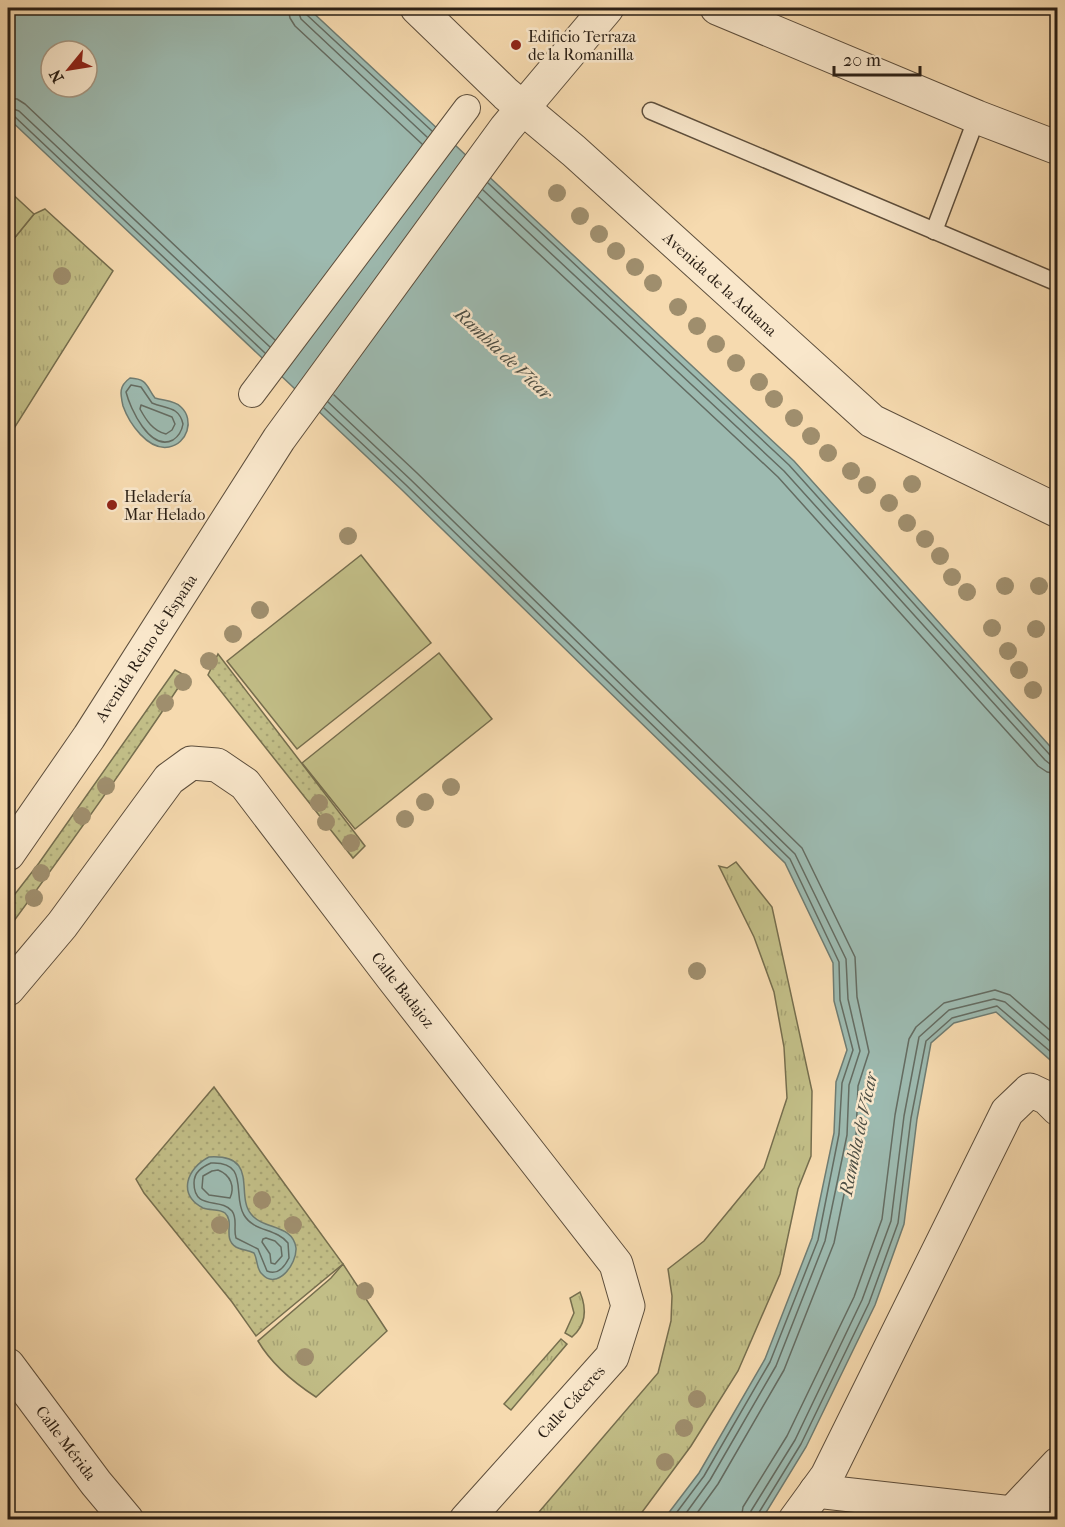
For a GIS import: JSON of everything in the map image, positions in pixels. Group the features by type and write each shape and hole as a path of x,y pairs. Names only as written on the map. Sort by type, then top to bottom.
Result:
{"street":[{"name":"Avenida de la Aduana","path":"417,8 523,109 574,151 872,421 1058,511"},
{"name":"Avenida Reino de España","path":"8,854 89,737 279,439 498,139 607,8"},
{"path":"717,8 976,117 1058,148"},
{"path":"252,394 467,108"},
{"name":"Calle Badajoz","path":"8,989 62,925 169,778 191,763 217,765 245,784 616,1264"},
{"path":"795,1520 827,1476 1007,1112 1030,1090 1047,1098 1058,1109"},
{"name":"Calle Cáceres","path":"466,1520 612,1357 628,1306 616,1264"},
{"name":"Calle Mérida","path":"8,1365 96,1483 127,1520"},
{"path":"1012,1513 1058,1464"},
{"path":"816,1491 1012,1513 1058,1514"}],"lane":[{"path":"651,111 1058,283"},
{"path":"934,231 976,117"}],"green space":[{"path":"8,190 34,214 8,246"},
{"path":"45,209 113,271 8,438 8,246 34,214"},
{"path":"361,555 431,643 297,749 227,661"},
{"path":"439,653 492,719 355,829 302,763"},
{"path":"218,654 365,846 353,858 208,675"},
{"path":"175,670 186,676 8,929 8,903 39,863"},
{"path":"736,862 772,907 812,1091 811,1156 798,1189 780,1274 738,1371 691,1446 637,1519 533,1519 658,1373 671,1321 672,1296 668,1269 704,1241 764,1168 787,1098 784,1047 774,992 754,937 719,866 727,868"},
{"path":"214,1087 343,1264 256,1336 232,1302 144,1193 136,1179"},
{"path":"343,1264 387,1331 316,1397 284,1372 258,1341 331,1278"},
{"path":"580,1292 584,1305 583,1322 572,1337 565,1333 574,1313 570,1298"},
{"path":"561,1339 567,1344 511,1410 504,1404"}],"water":[{"name":"Rambla de Vícar","path":"8,8 308,8 794,461 1057,754 1057,1066 996,1012 954,1023 931,1043 917,1119 904,1224 875,1305 806,1447 762,1519 664,1519 699,1473 765,1359 812,1238 834,1133 836,1082 847,1050 834,1001 833,963 785,863 401,489 8,118"},
{"path":"130,378 143,382 155,398 172,402 185,412 188,418 187,431 175,445 161,447 154,445 135,427 126,413 121,397 122,387"},
{"path":"209,1157 225,1158 235,1162 243,1177 245,1197 251,1214 263,1223 284,1231 294,1240 296,1248 293,1261 290,1268 280,1277 268,1278 262,1274 254,1253 238,1248 232,1243 229,1235 229,1221 225,1213 203,1208 190,1196 188,1181 191,1174 201,1162"}],"place":[{"name":"Edificio Terraza de la Romanilla","path":"516,45"},
{"name":"Heladería Mar Helado","path":"112,505"}]}
